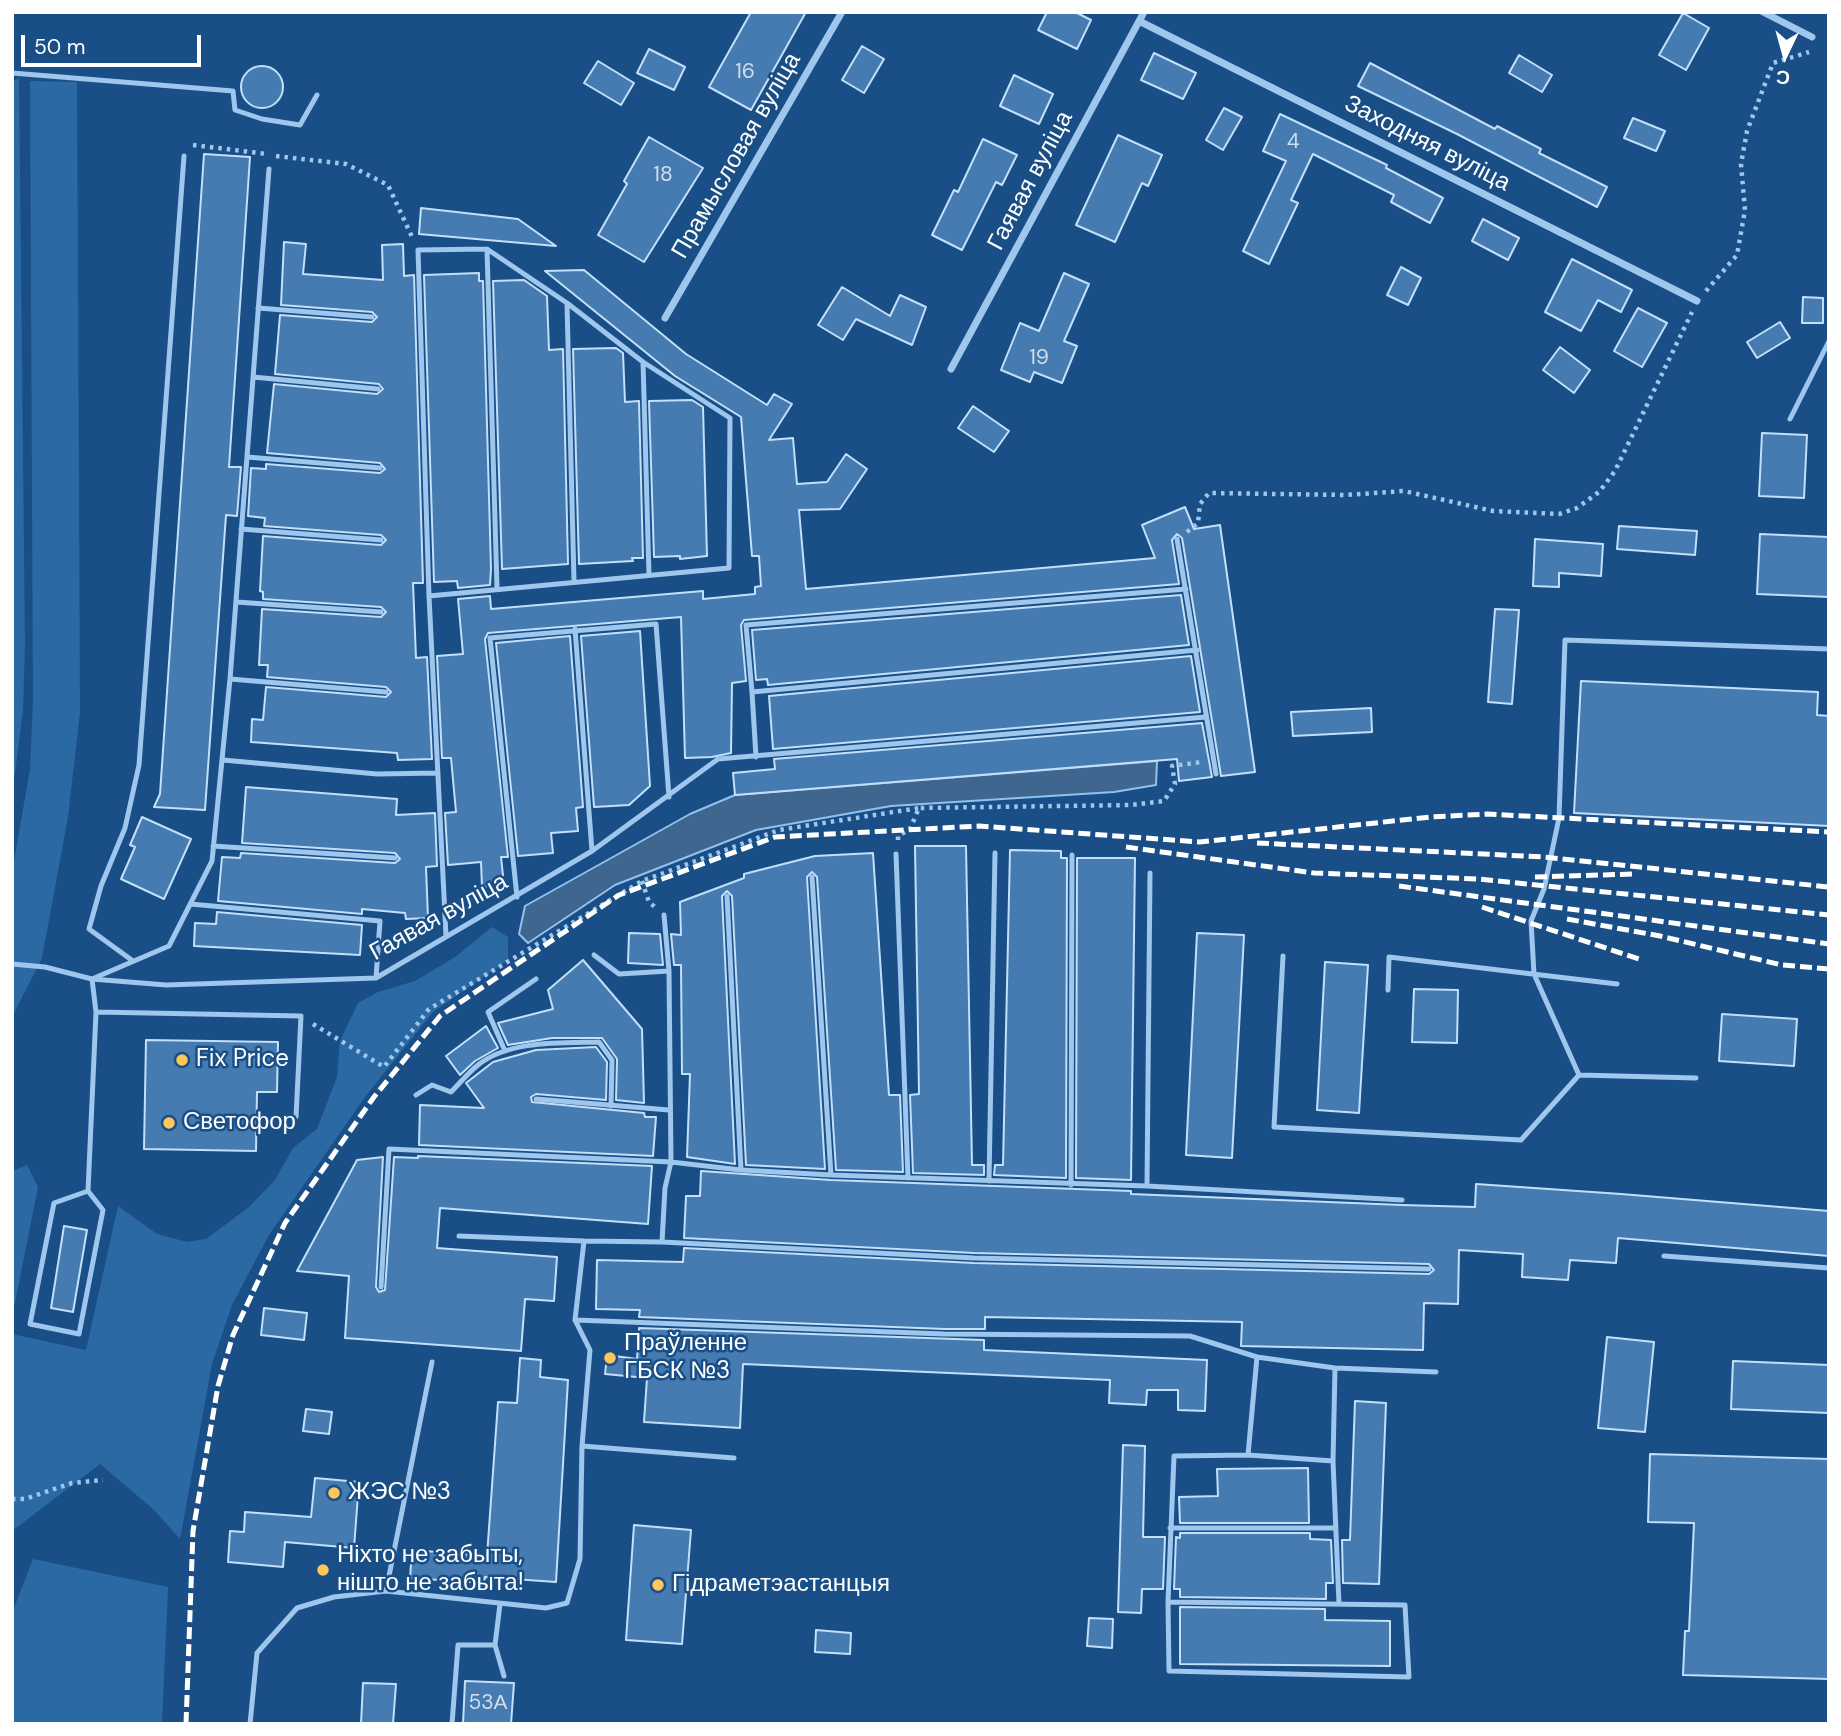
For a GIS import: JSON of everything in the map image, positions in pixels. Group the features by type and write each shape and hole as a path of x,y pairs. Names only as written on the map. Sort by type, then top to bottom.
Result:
{"street":[{"name":"Прамысловая вуліца","path":"665,318 842,12"},
{"name":"Гаявая вуліца","path":"951,369 1144,12"},
{"path":"1763,12 1812,37"},
{"name":"Заходняя вуліца","path":"1139,22 1697,301"}],"lane":[{"path":"12,73 233,91 234,110 262,119 300,125 317,96"},
{"path":"133,961 89,929 101,886 125,828 139,765 184,156"},
{"path":"88,1191 54,1203 30,1324 79,1334 103,1210 88,1191 96,1012 92,979 169,946 212,861 230,679 269,169"},
{"path":"487,249 497,588"},
{"path":"429,596 729,568 730,418 643,362 567,303 487,249 418,250 429,596 446,936"},
{"path":"567,303 574,581"},
{"path":"258,308 372,317"},
{"path":"1790,419 1829,341"},
{"path":"643,362 649,575"},
{"path":"253,377 378,388"},
{"path":"247,457 380,468"},
{"path":"241,529 381,540"},
{"path":"1177,539 1216,774"},
{"path":"1186,589 746,625 755,757 1206,717"},
{"path":"236,602 381,612"},
{"path":"517,897 490,638 656,624 669,797"},
{"path":"575,629 592,852"},
{"path":"1579,1075 1534,974 1531,921 1544,888 1559,818 1564,640 1829,649"},
{"path":"752,692 1197,650"},
{"path":"230,679 386,692"},
{"name":"Гаявая вуліца","path":"12,964 45,967 92,979 166,985 376,978 592,852 719,759 755,757"},
{"path":"223,760 377,774 438,773"},
{"path":"214,846 395,858"},
{"path":"989,1181 995,853"},
{"path":"896,854 908,1178"},
{"path":"1071,1185 1072,855"},
{"path":"1147,1185 1150,873"},
{"path":"812,877 831,1175"},
{"path":"727,896 741,1170"},
{"path":"190,904 380,921 376,978"},
{"path":"662,1242 665,1188 671,1162 669,971 664,915"},
{"path":"594,955 619,974 669,971"},
{"path":"1283,956 1274,1127 1521,1140 1579,1075 1696,1078"},
{"path":"1388,990 1389,957 1617,984"},
{"path":"505,1051 488,1012 536,979"},
{"path":"96,1012 301,1016 296,1117"},
{"path":"416,1095 432,1085 451,1092 480,1064 505,1051 558,1043 599,1042 612,1059 611,1106"},
{"path":"536,1100 669,1110"},
{"path":"381,1287 389,1149 671,1162 741,1170 831,1175 1071,1185 1147,1185 1402,1200"},
{"path":"460,1236 662,1242 974,1258 1429,1269"},
{"path":"250,1724 257,1653 297,1608 334,1597 386,1591 547,1608 567,1604 580,1559 582,1446 590,1350 575,1320 584,1241"},
{"path":"1664,1256 1829,1268"},
{"path":"575,1320 944,1334 1190,1336 1257,1357 1335,1368 1436,1372"},
{"path":"1248,1455 1257,1357"},
{"path":"386,1591 432,1362"},
{"path":"1335,1368 1333,1461 1339,1604"},
{"path":"582,1446 734,1458"},
{"path":"1168,1602 1405,1605 1409,1677 1169,1671 1168,1602 1174,1456 1248,1455 1333,1461"},
{"path":"1170,1528 1335,1528"},
{"path":"500,1604 495,1645 504,1676"},
{"path":"452,1724 458,1645 495,1645"}],"path":[{"path":"1177,539 1198,523 1200,503 1209,493 1346,495 1404,491 1493,511 1559,514 1577,508 1599,492 1615,471 1697,301 1737,256 1745,210 1741,164 1747,131 1773,63 1809,54 1812,37"},
{"path":"184,156 191,145 346,164 388,184 418,250"},
{"path":"301,1016 384,1067 429,1009 642,881 779,831 919,808 1131,805 1164,801 1175,784 1171,766 1213,760"},
{"path":"896,854 898,836 910,829 919,808"},
{"path":"642,881 649,902"},
{"path":"12,1499 25,1499 72,1483 103,1480"}],"shaded area":[{"path":"19,78 25,645 23,710 12,797 12,82"},
{"path":"30,81 77,82 80,712 68,817 42,958 12,1017 12,873 30,769 33,700"},
{"path":"1157,761 1156,785 1114,792 891,806 756,830 615,885 528,943 519,934 525,906 690,814 735,795"},
{"path":"492,927 508,937 508,960 433,1012 365,1097 269,1235 232,1305 212,1364 180,1539 153,1509 100,1464 12,1531 12,1334 86,1350 118,1206 157,1234 187,1242 206,1239 249,1207 275,1180 293,1148 317,1129 337,1077 340,1041 358,1003 378,992 415,981 455,957"},
{"path":"27,1165 38,1187 12,1318 12,1171"},
{"path":"33,1559 168,1587 162,1724 12,1724 12,1613"}],"building":[{"path":"751,12 806,12 751,110 709,87"},
{"path":"1047,12 1075,12 1091,20 1077,49 1038,30"},
{"path":"1683,13 1709,28 1686,70 1659,55"},
{"path":"862,46 884,59 864,93 842,80"},
{"path":"649,49 685,67 674,90 637,73"},
{"path":"1154,53 1196,73 1183,99 1141,80"},
{"path":"1519,55 1552,75 1542,92 1509,73"},
{"path":"598,61 634,83 621,105 584,83"},
{"path":"1370,63 1495,129 1497,126 1541,149 1539,153 1607,187 1597,207 1358,86"},
{"path":"262,66 277,72 283,87 277,102 262,108 247,102 241,87 247,72"},
{"path":"1014,75 1053,94 1039,124 1000,106"},
{"path":"1224,108 1242,117 1223,150 1206,140"},
{"path":"1280,114 1387,165 1386,168 1443,198 1430,223 1391,202 1394,195 1313,154 1291,200 1298,203 1269,264 1243,251 1286,161 1263,151"},
{"path":"1633,118 1665,131 1656,151 1624,138"},
{"path":"1118,135 1162,155 1148,186 1142,183 1115,242 1076,225"},
{"path":"649,137 703,168 644,262 598,235 627,184 624,181"},
{"path":"983,139 1017,155 1002,185 996,182 962,250 932,235 954,190 958,192"},
{"path":"204,154 250,157 229,467 241,467 237,516 226,515 205,810 154,807 160,794"},
{"path":"421,208 518,219 556,246 419,234"},
{"path":"1483,219 1519,238 1508,260 1472,241"},
{"path":"284,242 306,244 303,274 383,280 382,245 403,244 404,276 414,275 423,583 413,583 416,658 427,657 432,759 398,760 397,753 251,742 252,719 263,720 266,687 386,697 391,692 386,687 267,677 268,665 259,665 262,609 381,617 386,612 381,607 263,599 263,592 260,591 263,536 381,545 386,540 381,535 264,526 265,518 248,516 251,468 266,469 266,464 380,473 385,469 380,463 267,453 274,384 377,394 383,389 379,384 275,374 280,315 372,322 377,317 372,312 281,305"},
{"path":"1572,259 1632,290 1621,312 1598,300 1581,331 1545,312"},
{"path":"1401,267 1421,278 1408,305 1387,295"},
{"path":"584,270 686,354 767,405 774,394 792,404 769,440 793,438 797,484 827,482 846,454 867,469 840,509 799,510 806,589 1155,558 1142,525 1185,507 1194,529 1220,525 1255,772 1221,776 1182,538 1177,534 1172,540 1179,584 744,620 741,625 746,681 732,683 731,753 712,757 685,758 681,617 488,633 485,639 508,857 501,857 504,885 482,887 481,862 448,865 445,813 456,812 451,758 442,758 437,656 463,654 458,599 490,596 491,609 703,591 703,599 755,594 755,587 761,586 759,556 752,556 741,417 675,376 545,271"},
{"path":"479,273 479,281 483,281 490,585 458,588 457,581 434,582 424,275"},
{"path":"1064,273 1089,284 1064,341 1077,346 1062,383 1034,372 1030,382 1001,370 1020,323 1039,331"},
{"path":"524,280 547,296 549,350 563,349 568,564 502,569 493,281"},
{"path":"842,287 890,316 900,295 926,307 912,345 856,319 843,340 818,325"},
{"path":"1803,297 1823,298 1823,323 1802,323"},
{"path":"1638,308 1667,323 1642,367 1614,351"},
{"path":"1780,322 1790,338 1757,358 1747,342"},
{"path":"1560,347 1590,370 1574,393 1543,370"},
{"path":"616,348 623,353 625,402 639,401 643,558 579,564 573,349"},
{"path":"692,400 703,407 707,556 680,559 680,556 654,557 649,401"},
{"path":"973,406 1009,431 994,452 958,428"},
{"path":"1762,433 1807,435 1804,498 1759,496"},
{"path":"1619,526 1697,531 1695,555 1617,549"},
{"path":"1760,534 1829,537 1829,597 1757,594"},
{"path":"1535,539 1603,544 1601,576 1559,573 1559,587 1533,586"},
{"path":"1181,595 1189,645 768,685 767,679 756,680 752,630"},
{"path":"1495,609 1519,610 1512,704 1488,702"},
{"path":"640,631 650,786 629,805 594,807 581,636"},
{"path":"570,636 583,807 576,808 578,831 551,833 553,853 518,856 496,643"},
{"path":"1191,656 1200,712 773,749 769,696"},
{"path":"1581,681 1818,692 1817,715 1829,716 1829,826 1574,813"},
{"path":"1371,708 1372,732 1293,736 1291,712"},
{"path":"1202,723 1212,777 1179,781 1177,759 735,795 733,773 775,769 774,759"},
{"path":"246,787 397,799 396,815 435,813 437,866 426,867 428,918 406,919 405,913 362,909 362,914 218,901 222,857 240,858 241,853 395,863 400,859 395,853 242,843"},
{"path":"142,817 191,839 164,899 121,879 135,847 130,845"},
{"path":"915,846 966,846 972,1165 984,1165 984,1175 913,1173 910,1095 919,1094"},
{"path":"1010,850 1061,851 1061,858 1067,858 1066,1178 994,1175 995,1165 1003,1165"},
{"path":"873,853 889,1095 900,1095 903,1172 836,1170 817,877 812,872 807,877 825,1169 746,1165 732,896 727,891 722,896 735,1164 687,1157 690,1074 682,1074 681,965 674,965 671,934 681,935 680,902 744,878 744,874 815,856"},
{"path":"1077,858 1135,858 1131,1180 1076,1178"},
{"path":"217,912 362,925 360,955 194,946 195,923 216,924"},
{"path":"629,933 660,934 663,965 628,963"},
{"path":"1197,933 1244,935 1232,1158 1186,1155"},
{"path":"583,960 642,1029 644,1103 616,1100 617,1059 602,1038 552,1038 508,1045 498,1023 553,1009 548,990"},
{"path":"1325,962 1368,965 1359,1113 1317,1110"},
{"path":"1414,989 1458,990 1457,1043 1412,1042"},
{"path":"1722,1014 1797,1019 1794,1066 1719,1061"},
{"path":"486,1026 498,1048 475,1061 460,1075 446,1056"},
{"path":"146,1040 278,1042 277,1092 257,1092 256,1151 144,1149"},
{"path":"596,1047 607,1062 606,1100 536,1094 531,1097 532,1102 644,1113 645,1117 656,1117 653,1156 419,1145 420,1105 484,1108 466,1083 493,1062 536,1050"},
{"path":"383,1157 376,1287 379,1292 385,1290 394,1157 652,1166 648,1224 440,1208 437,1248 557,1257 554,1301 525,1299 521,1351 345,1338 349,1276 297,1271 357,1160"},
{"path":"701,1171 831,1180 1131,1191 1131,1194 1475,1207 1476,1184 1621,1194 1829,1211 1829,1256 1618,1238 1616,1263 1570,1260 1568,1280 1522,1277 1523,1254 1459,1250 1458,1304 1424,1303 1423,1350 1241,1346 1242,1322 985,1317 985,1329 944,1329 639,1317 640,1310 596,1309 597,1260 683,1262 684,1248 974,1263 1429,1274 1434,1270 1429,1264 974,1253 684,1238 686,1196 700,1196"},
{"path":"64,1226 87,1230 73,1312 51,1308"},
{"path":"264,1308 307,1313 304,1340 261,1335"},
{"path":"639,1328 984,1340 984,1350 1207,1360 1205,1411 1178,1410 1178,1390 1147,1390 1146,1405 1109,1403 1110,1380 743,1364 740,1428 644,1422 647,1378 605,1374 607,1355 637,1359"},
{"path":"1607,1337 1654,1342 1645,1432 1598,1428"},
{"path":"520,1358 541,1360 540,1377 568,1380 556,1582 485,1577 484,1583 410,1578 412,1550 487,1556 498,1402 517,1403"},
{"path":"1733,1361 1829,1365 1829,1413 1731,1409"},
{"path":"1355,1401 1386,1403 1379,1584 1343,1583 1342,1540 1350,1540"},
{"path":"306,1409 332,1412 329,1434 303,1431"},
{"path":"1123,1445 1145,1446 1143,1537 1165,1537 1163,1589 1142,1589 1141,1613 1118,1612"},
{"path":"1650,1454 1829,1459 1829,1679 1683,1675 1685,1631 1689,1631 1694,1523 1648,1522"},
{"path":"1308,1468 1309,1523 1180,1523 1179,1497 1218,1496 1217,1469"},
{"path":"315,1478 359,1482 354,1548 285,1542 283,1567 228,1562 230,1531 244,1532 245,1512 311,1517"},
{"name":"Гідраметэастанцыя","path":"634,1525 691,1530 682,1644 626,1640"},
{"path":"1180,1533 1310,1533 1310,1539 1331,1540 1333,1583 1326,1583 1326,1599 1180,1597 1180,1589 1174,1589 1176,1537 1180,1538"},
{"path":"1180,1607 1325,1609 1325,1620 1390,1621 1390,1666 1180,1664"},
{"path":"1089,1618 1113,1619 1112,1648 1087,1646"},
{"path":"816,1630 851,1633 850,1654 815,1652"},
{"path":"465,1681 514,1683 511,1724 463,1724"},
{"path":"363,1683 396,1684 393,1724 361,1724"}],"railway":[{"path":"186,1724 193,1531 218,1386 233,1335 285,1223 374,1097 440,1016 619,895 775,837 979,826 1200,842 1430,817 1487,814 1829,832"},
{"path":"1257,843 1544,857 1829,887"},
{"path":"1126,847 1314,873 1479,879 1829,915"},
{"path":"1535,877 1633,874"},
{"path":"1399,886 1829,944"},
{"path":"1482,907 1639,959"},
{"path":"1567,919 1660,936 1782,965 1829,969"}],"place":[{"name":"Fix Price","path":"182,1060"},
{"name":"Светофор","path":"169,1123"},
{"name":"Праўленне ГБСК №3","path":"610,1358"},
{"name":"ЖЭС №3","path":"334,1493"},
{"name":"Ніхто не забыты, нішто не забыта!","path":"323,1570"},
{"name":"Гідраметэастанцыя","path":"658,1585"}]}
